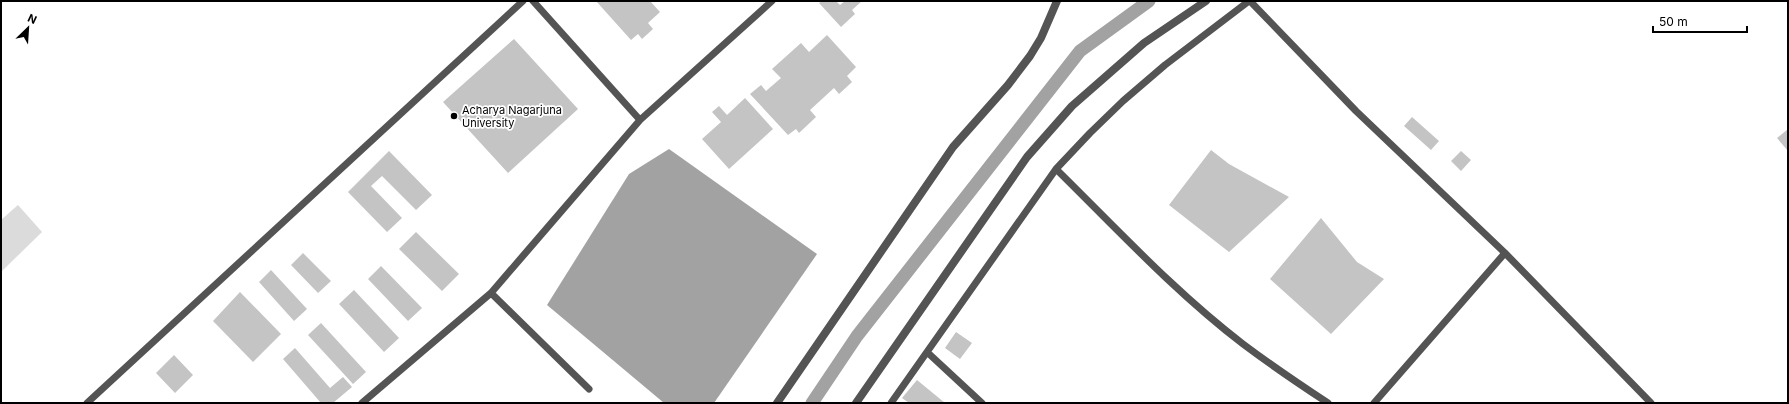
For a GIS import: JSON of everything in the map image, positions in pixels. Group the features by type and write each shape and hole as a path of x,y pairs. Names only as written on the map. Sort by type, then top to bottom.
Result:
{"street":[{"path":"777,403 953,147 1008,84 1030,56 1041,38 1057,1"},
{"path":"856,403 1027,157 1072,106 1144,43 1206,1"}],"lane":[{"path":"87,403 523,1"},
{"path":"533,1 640,120"},
{"path":"362,403 491,293 640,120 772,1"},
{"path":"891,403 1056,169 1123,101 1165,65 1250,1 1356,111 1505,253 1650,403"},
{"path":"1056,169 1161,273 1194,303 1242,343 1279,371 1328,403"},
{"path":"1374,403 1505,253"},
{"path":"491,293 590,389"},
{"path":"928,352 982,403"}],"shaded area":[{"path":"669,149 817,254 714,403 664,403 547,305 629,174"},
{"path":"18,205 42,232 2,271 1,220"}],"building":[{"path":"596,1 650,1 660,12 648,23 653,29 642,39 638,34 631,40"},
{"path":"822,1 836,1 840,5 845,1 862,1 852,10 855,14 841,27 819,3"},
{"path":"827,35 856,67 847,76 852,82 839,94 834,88 810,110 816,117 799,133 796,129 788,135 750,94 761,85 766,91 781,78 772,69 801,43 809,52"},
{"path":"514,39 578,109 508,173 443,102"},
{"path":"745,98 773,129 729,169 702,139 721,122 712,112 719,106 727,115"},
{"path":"1412,117 1439,141 1431,150 1404,126"},
{"path":"1788,129 1788,151 1777,138"},
{"path":"1211,150 1229,164 1289,197 1229,252 1169,205"},
{"path":"389,151 432,195 416,210 382,176 371,186 402,218 387,232 348,192"},
{"path":"1461,151 1471,160 1461,171 1451,161"},
{"path":"1321,218 1357,262 1384,279 1331,334 1270,279"},
{"path":"416,232 459,274 442,291 399,249"},
{"path":"303,253 331,281 318,293 291,265"},
{"path":"381,266 422,308 408,321 368,279"},
{"path":"271,270 307,309 294,321 259,282"},
{"path":"354,290 399,338 384,352 339,304"},
{"path":"240,292 281,334 253,362 213,321"},
{"path":"321,323 366,372 353,384 308,335"},
{"path":"956,332 972,343 960,359 945,348"},
{"path":"295,348 330,388 343,377 352,387 333,403 321,403 283,359"},
{"path":"174,355 193,375 175,393 156,373"},
{"path":"917,380 945,403 909,403 902,398"}],"waterway":[{"path":"812,403 857,336 1080,51 1149,1"}],"place":[{"name":"Acharya Nagarjuna University","path":"454,116"}]}
